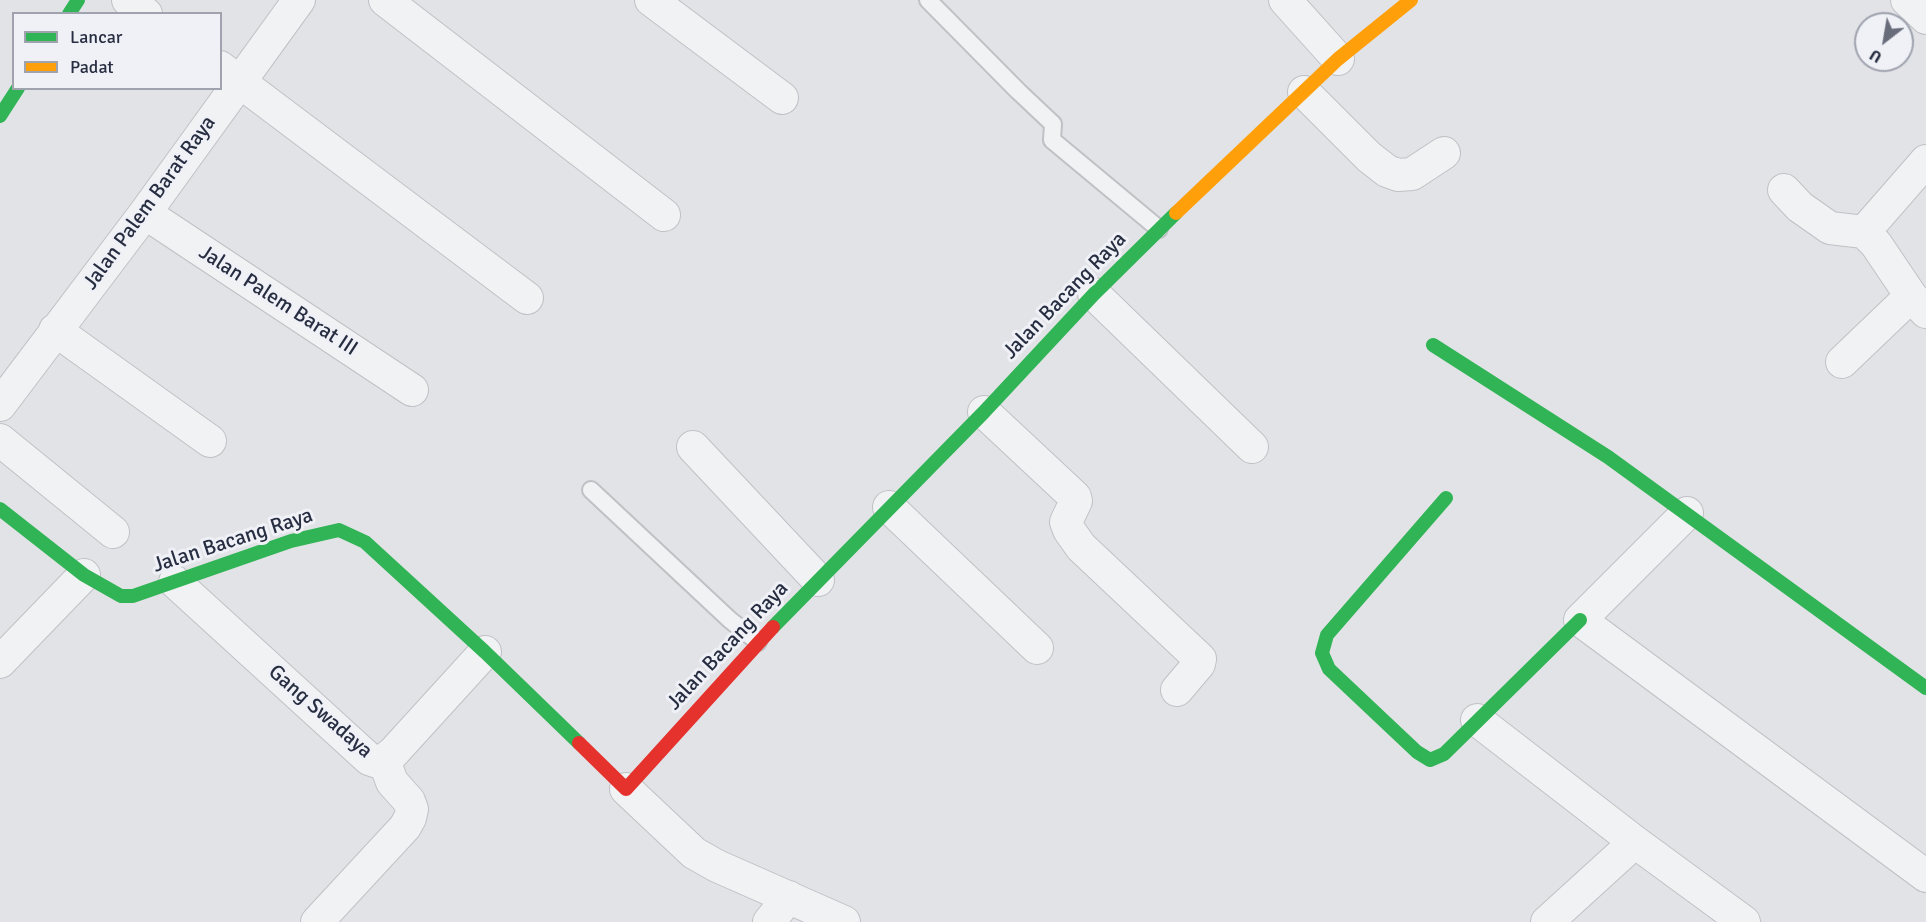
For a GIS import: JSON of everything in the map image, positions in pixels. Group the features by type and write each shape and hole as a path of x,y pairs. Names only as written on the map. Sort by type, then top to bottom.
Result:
{"street":[{"path":"128,0 143,12"},
{"name":"Jalan Palem Barat Raya","path":"222,87 230,74 299,0"},
{"path":"385,0 664,215"},
{"path":"651,0 782,98"},
{"path":"1285,0 1338,59"},
{"name":"Jalan Bacang Raya","path":"0,508 84,575 122,597 133,596 176,582 291,541 339,530 365,542 485,652 626,789 758,642 984,412 1094,294 1338,59 1411,0"},
{"path":"1907,0 1926,18"},
{"path":"230,74 527,298"},
{"path":"0,116 17,90"},
{"name":"Jalan Palem Barat Raya","path":"0,405 145,213 220,90"},
{"path":"1304,92 1369,157 1387,171 1398,175 1412,174 1444,153"},
{"path":"1864,232 1926,161"},
{"path":"1784,190 1800,207 1830,228 1864,232 1876,244 1919,304 1842,363"},
{"name":"Jalan Palem Barat III","path":"145,213 412,390"},
{"path":"1094,294 1252,447"},
{"path":"56,330 210,441"},
{"path":"1433,345 1608,457 1926,688"},
{"path":"984,412 1075,497 1076,501 1066,522 1081,547 1200,658 1199,664 1177,690"},
{"path":"0,440 113,532"},
{"path":"693,447 818,580"},
{"path":"1446,498 1328,635 1322,653 1329,669 1417,752 1430,760 1444,754 1687,513"},
{"path":"889,507 1037,648"},
{"path":"0,662 84,575"},
{"name":"Gang Swadaya","path":"176,582 369,759 378,762 384,760 403,742 485,652"},
{"path":"1580,620 1926,876"},
{"path":"1477,720 1635,842 1744,922"},
{"path":"317,922 405,827 410,818 412,809 409,801 392,782 384,760"},
{"path":"626,789 694,853 717,866 844,922"},
{"path":"1547,922 1635,842"},
{"path":"769,922 789,897"}],"lane":[{"path":"928,0 1053,124 1052,140 1159,229"},
{"path":"591,490 730,620 758,642"}],"traffic: fast":[{"path":"70,12 78,0"},
{"path":"0,116 17,90"},
{"path":"773,627 984,412 1094,294 1176,213"},
{"path":"1433,345 1608,457 1926,688"},
{"path":"1446,498 1327,635 1322,653 1329,669 1417,752 1430,760 1444,754 1580,620"},
{"path":"0,509 84,575 121,596 133,596 291,541 339,530 365,542 485,652 579,743"}],"traffic: slow":[{"path":"1176,213 1338,59 1411,0"}],"traffic: jam":[{"path":"579,743 626,789 773,627"}]}
